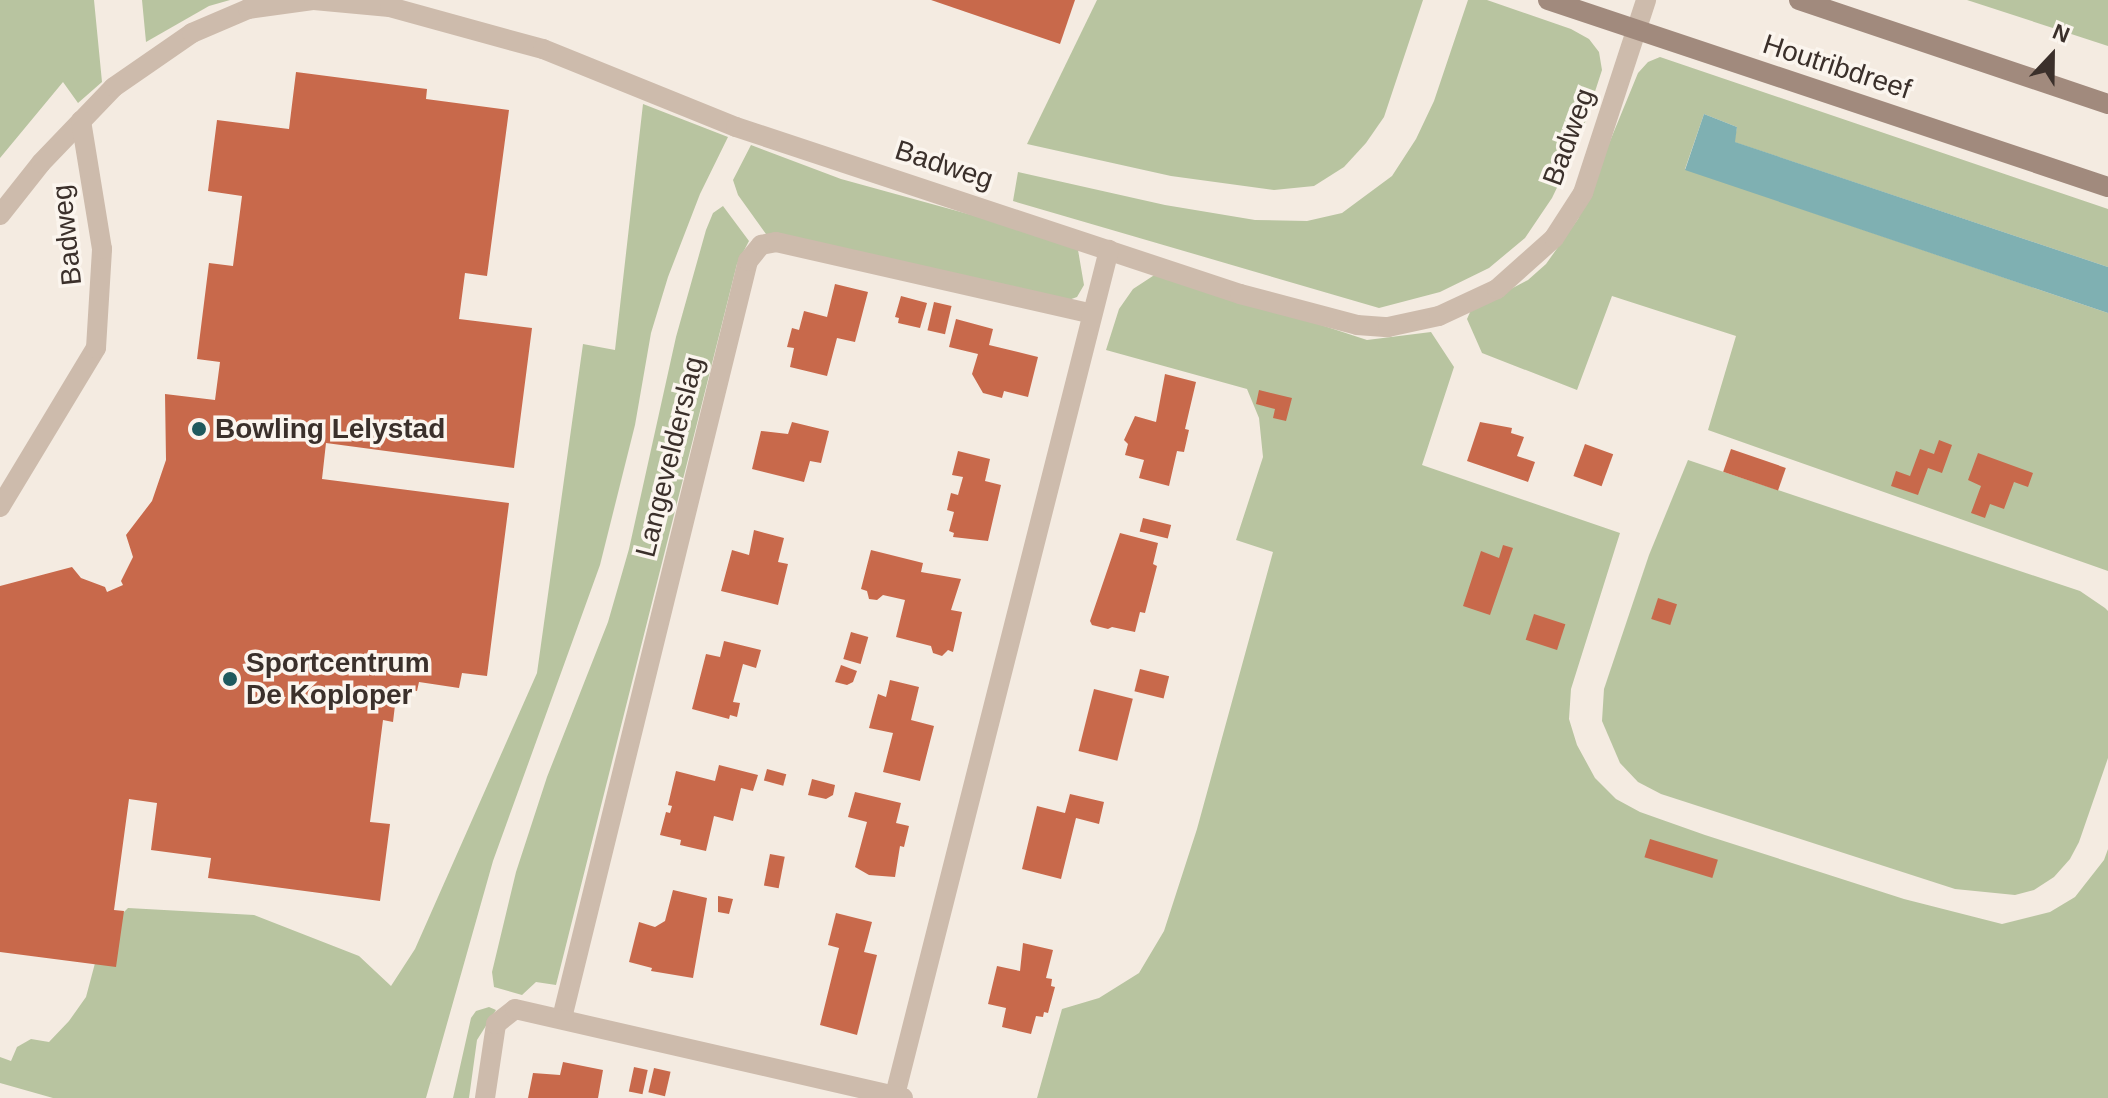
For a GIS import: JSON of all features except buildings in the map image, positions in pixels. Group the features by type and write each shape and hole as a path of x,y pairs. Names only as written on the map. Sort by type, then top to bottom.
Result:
{"main road":[{"name":"Houtribdreef","path":"1548,0 2108,187"},
{"name":"Houtribdreef","path":"1799,0 2108,104"}],"street":[{"name":"Badweg","path":"0,215 41,163 114,87 192,33 248,9 314,0 390,7 543,49 736,127 1240,294 1357,325 1388,327 1439,316 1497,289 1554,238 1583,193 1646,0"},
{"name":"Badweg","path":"0,507 96,348 102,249 81,121"},
{"name":"Langevelderslag","path":"562,1018 748,261 761,245 776,242 1092,314"},
{"path":"485,1098 496,1024 515,1009 899,1097 1109,250"},
{"path":"812,1098 817,1077"}],"green space":[{"path":"0,0 94,0 102,82 78,103 63,82 0,158"},
{"path":"142,0 230,0 209,6 146,42"},
{"path":"1097,0 1423,0 1384,117 1366,143 1344,167 1314,186 1274,190 1171,176 1027,144"},
{"path":"1468,0 1487,0 1571,29 1589,39 1599,52 1602,70 1578,144 1552,198 1525,238 1489,268 1440,292 1379,308 1013,201 1018,172 1165,205 1255,220 1307,221 1342,213 1392,176 1416,139 1434,101"},
{"path":"1967,0 2108,0 2108,46"},
{"path":"1660,57 2108,209 2108,267 1734,142 1737,127 1704,114 1685,169 2108,313 2108,571 1708,430 1736,336 1612,296 1577,390 1482,353 1467,319 1471,310 1528,280 1546,264 1578,219 1638,73 1648,62"},
{"path":"643,104 728,137 700,194 668,277 651,333 635,425 600,565 493,861 426,1098 53,1098 0,1083 0,1057 11,1061 17,1047 31,1039 49,1042 69,1021 86,997 103,933 128,908 254,915 359,956 391,986 415,949 537,673 583,344 615,350"},
{"path":"751,145 841,179 1077,244 1084,285 1077,297 1063,302 766,234 738,195 733,180"},
{"path":"723,206 749,241 737,264 556,985 536,982 522,995 494,987 492,972 516,872 547,777 608,622 629,549 676,337 706,230 713,213"},
{"path":"1159,272 1367,340 1431,332 1454,367 1422,465 1620,533 1571,689 1569,719 1577,745 1595,778 1616,799 1640,812 1705,835 1904,899 2002,924 2050,912 2075,897 2104,860 2108,849 2108,1098 1037,1098 1062,1009 1099,998 1139,973 1164,931 1197,829 1273,552 1236,540 1263,457 1259,418 1247,389 1106,350 1119,309 1133,289"},
{"path":"1688,460 2080,591 2108,611 2108,758 2079,842 2070,859 2054,877 2034,890 2015,895 1955,889 1661,794 1638,782 1620,763 1602,721 1604,689 1649,555"},
{"path":"489,1007 496,1010 477,1040 469,1098 453,1098 471,1018 476,1011"}],"water":[{"path":"1704,114 1737,127 1735,142 2108,267 2108,313 1685,170"}],"place":[{"name":"Bowling Lelystad","path":"199,429"},
{"name":"Sportcentrum De Koploper","path":"230,679"}]}
